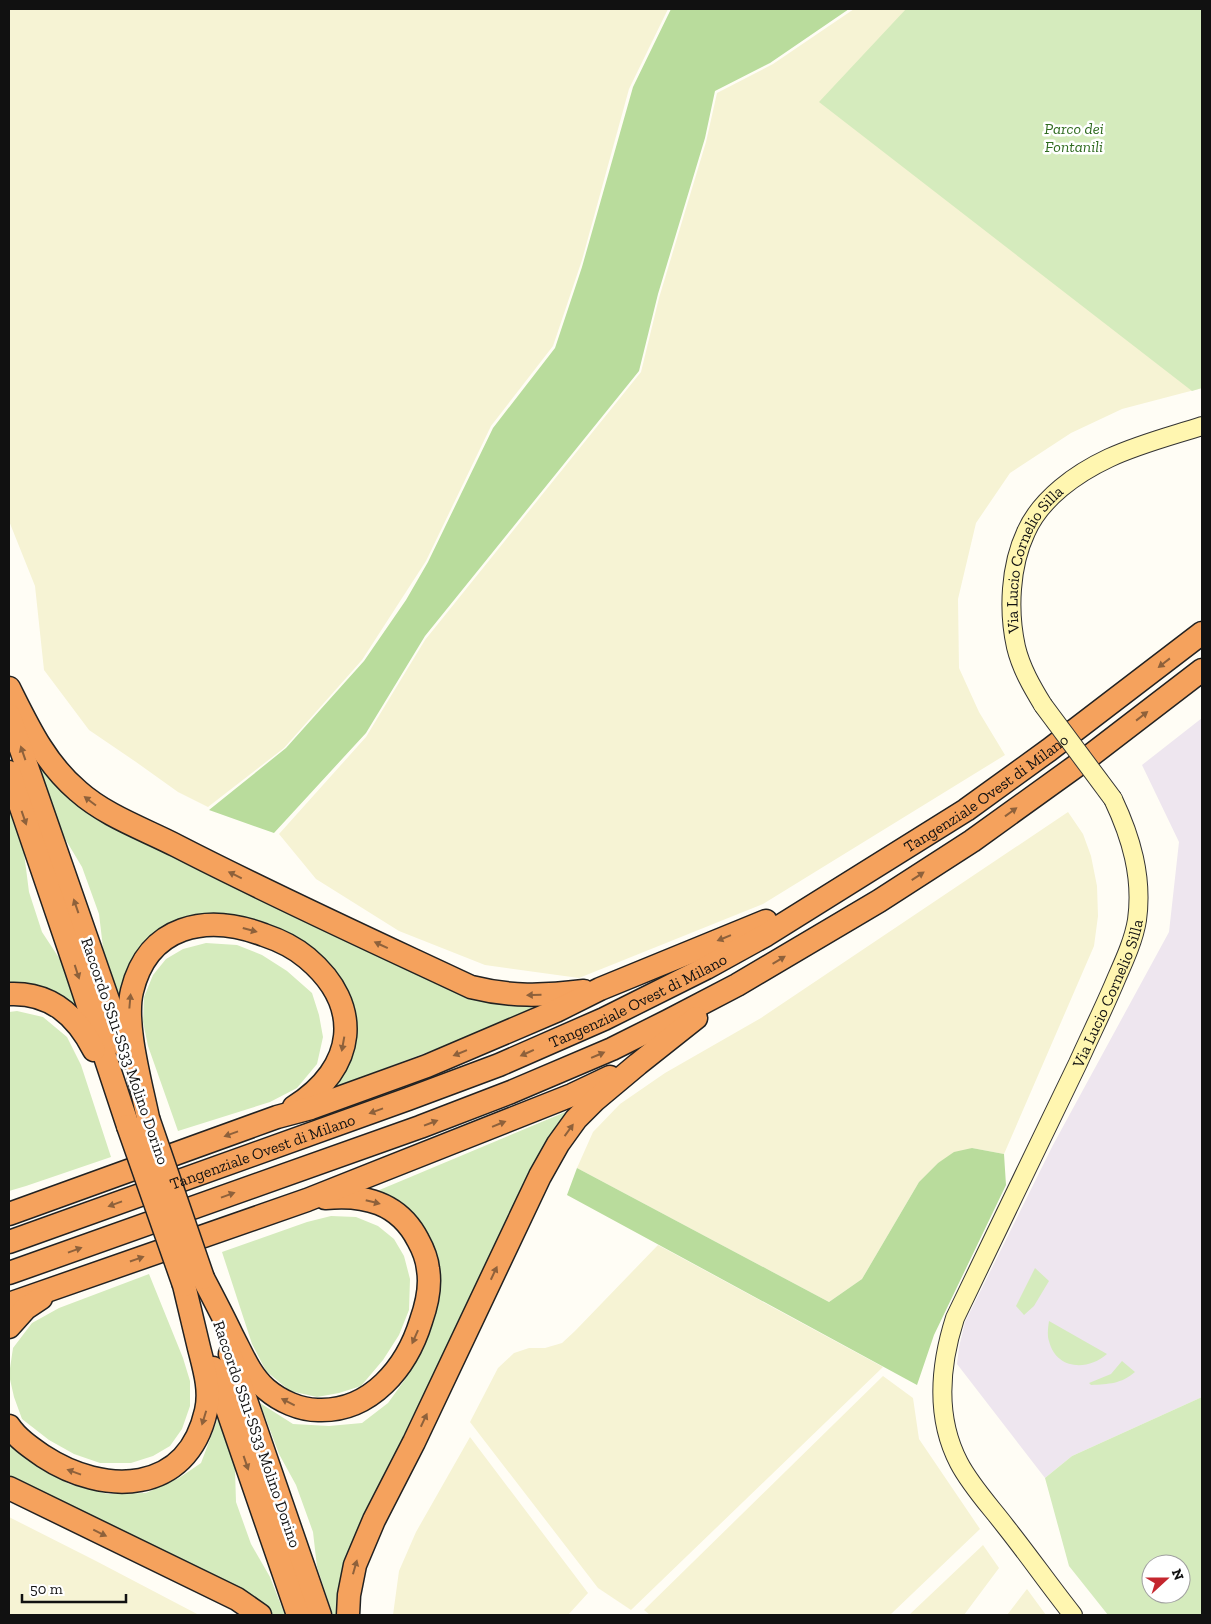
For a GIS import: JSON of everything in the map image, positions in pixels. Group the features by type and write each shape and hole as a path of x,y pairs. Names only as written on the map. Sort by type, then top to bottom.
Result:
{"highway":[{"name":"Tangenziale Ovest di Milano","path":"9,1242 408,1100 499,1065 604,1019 706,968 834,893 966,810 1049,750 1202,633"},
{"name":"Tangenziale Ovest di Milano","path":"9,1273 411,1130 502,1095 612,1049 737,985 879,901 972,841 1090,756 1202,670"},
{"path":"9,688 40,748 58,772 78,792 99,808 471,987 495,993 524,995 554,994 600,988"},
{"name":"Raccordo SS11-SS33 Molino Dorino","path":"9,713 138,1122 194,1281 320,1615"},
{"name":"Raccordo SS11-SS33 Molino Dorino","path":"9,772 76,969 138,1122"},
{"path":"16,1209 428,1066 556,1011 600,988 834,893"},
{"path":"138,1122 129,1015 131,993 136,975 145,959 172,933 191,926 209,924 233,926 255,932 282,942 306,957 324,974 334,989 342,1008 346,1028 344,1048 338,1064 314,1093 277,1117"},
{"path":"348,1615 349,1595 355,1565 374,1520 414,1442 540,1176 558,1144 576,1119 595,1100 737,985"},
{"path":"9,994 43,998 61,1008 76,1022 138,1122"},
{"path":"9,1304 307,1200 572,1095 638,1064"},
{"path":"194,1281 253,1374 267,1390 296,1406 328,1411 358,1403 373,1394 390,1379 417,1336 428,1293 428,1269 423,1249 412,1229 398,1213 381,1204 359,1198 340,1197 307,1200"},
{"path":"9,1426 27,1445 54,1463 75,1473 107,1481 132,1482 158,1476 176,1465 190,1449 200,1430 207,1410 208,1388 194,1281"},
{"name":"Raccordo SS11-SS33 Molino Dorino","path":"194,1281 298,1615"},
{"path":"9,1327 26,1308 58,1287"},
{"path":"9,1488 237,1599 260,1615"}],"street":[{"name":"Via Lucio Cornelio Silla","path":"1073,1615 971,1482 958,1462 944,1419 942,1398 943,1367 947,1342 956,1318 1099,1019 1127,954 1137,922 1139,896 1136,867 1131,844 1122,819 1113,799 1042,705 1027,677 1016,648 1011,617 1012,586 1026,531 1041,508 1061,488 1083,472 1108,458 1140,444 1202,426"}],"shaded area":[{"path":"1202,718 1202,1397 1072,1456 1045,1478 957,1364 959,1347 965,1322 1053,1145 1169,932 1179,842 1142,765"}],"green space":[{"path":"9,9 668,9 629,89 582,260 553,346 491,426 426,561 362,660 284,748 208,807 178,792 89,730 44,670 35,586 9,521"},
{"path":"671,9 849,9 770,63 715,91 705,138 658,294 639,371 425,636 366,733 274,833 209,810 286,748 364,661 406,600 428,562 493,428 555,348 582,267 633,87"},
{"path":"854,9 1202,9 1202,388 1122,409 1071,433 1010,473 976,523 958,599 959,668 979,712 1005,755 763,904 579,978 485,965 399,931 316,879 279,834 366,737 425,640 641,372 659,298 706,142 717,93 773,64"},
{"name":"Parco dei Fontanili","path":"906,9 1202,9 1202,388 1192,391 819,102"},
{"path":"36,760 57,782 530,1004 534,1012 330,1089 343,1072 331,969 198,917 122,997 118,997 104,956 99,914 82,867 61,832"},
{"path":"9,802 23,845 29,892 42,932 65,967 80,1010 9,986"},
{"path":"1068,812 1083,834 1091,856 1097,886 1098,916 1094,946 1004,1154 972,1148 938,1163 919,1182 862,1279 829,1302 577,1168 593,1132 620,1104 665,1073 761,1018"},
{"path":"206,943 237,945 262,955 287,971 312,993 323,1037 317,1064 297,1088 270,1102 178,1131 148,1046 143,1022 144,997 153,975 166,959 183,949"},
{"path":"17,1011 43,1017 67,1037 81,1065 111,1157 9,1191 9,1012"},
{"path":"575,1108 538,1159 361,1523 345,1566 336,1615 333,1615 317,1567 313,1532 296,1485 279,1454 260,1403 293,1424 329,1426 362,1423 388,1403 406,1378 429,1333 439,1298 396,1201 377,1191"},
{"path":"972,1148 1004,1154 1006,1185 934,1335 917,1385 567,1195 577,1168 829,1302 862,1279 919,1182 938,1163 954,1152"},
{"path":"331,1216 356,1217 378,1226 394,1239 404,1256 410,1279 409,1310 399,1335 383,1360 361,1386 317,1397 290,1391 266,1371 252,1344 222,1252 307,1222"},
{"path":"658,1245 883,1367 631,1610 598,1588 470,1422 498,1368 514,1353 529,1348 545,1348 562,1343"},
{"path":"1035,1268 1049,1281 1034,1306 1024,1315 1016,1306"},
{"path":"149,1274 183,1358 190,1381 190,1406 182,1429 170,1446 153,1456 131,1463 100,1463 74,1454 49,1440 22,1419 9,1375 13,1348 32,1323 59,1308"},
{"path":"1049,1321 1107,1354 1099,1360 1082,1365 1073,1365 1065,1362 1058,1358 1049,1341"},
{"path":"1122,1361 1135,1372 1125,1379 1114,1383 1091,1385 1089,1383 1111,1374"},
{"path":"883,1376 913,1398 919,1439 980,1529 890,1615 650,1615 644,1610"},
{"path":"1202,1397 1202,1615 1108,1615 1069,1566 1045,1478 1072,1456"},
{"path":"218,1418 238,1442 235,1470 236,1502 251,1544 270,1577 285,1615 274,1615 254,1597 9,1477 9,1443 36,1466 69,1484 108,1494 146,1493 179,1478 201,1463"},
{"path":"470,1437 588,1593 568,1615 393,1615 399,1571 416,1532"},
{"path":"9,1517 96,1561 199,1615 9,1615"},
{"path":"983,1545 999,1568 964,1615 909,1615"},
{"path":"1027,1589 1046,1615 1007,1615"}]}
